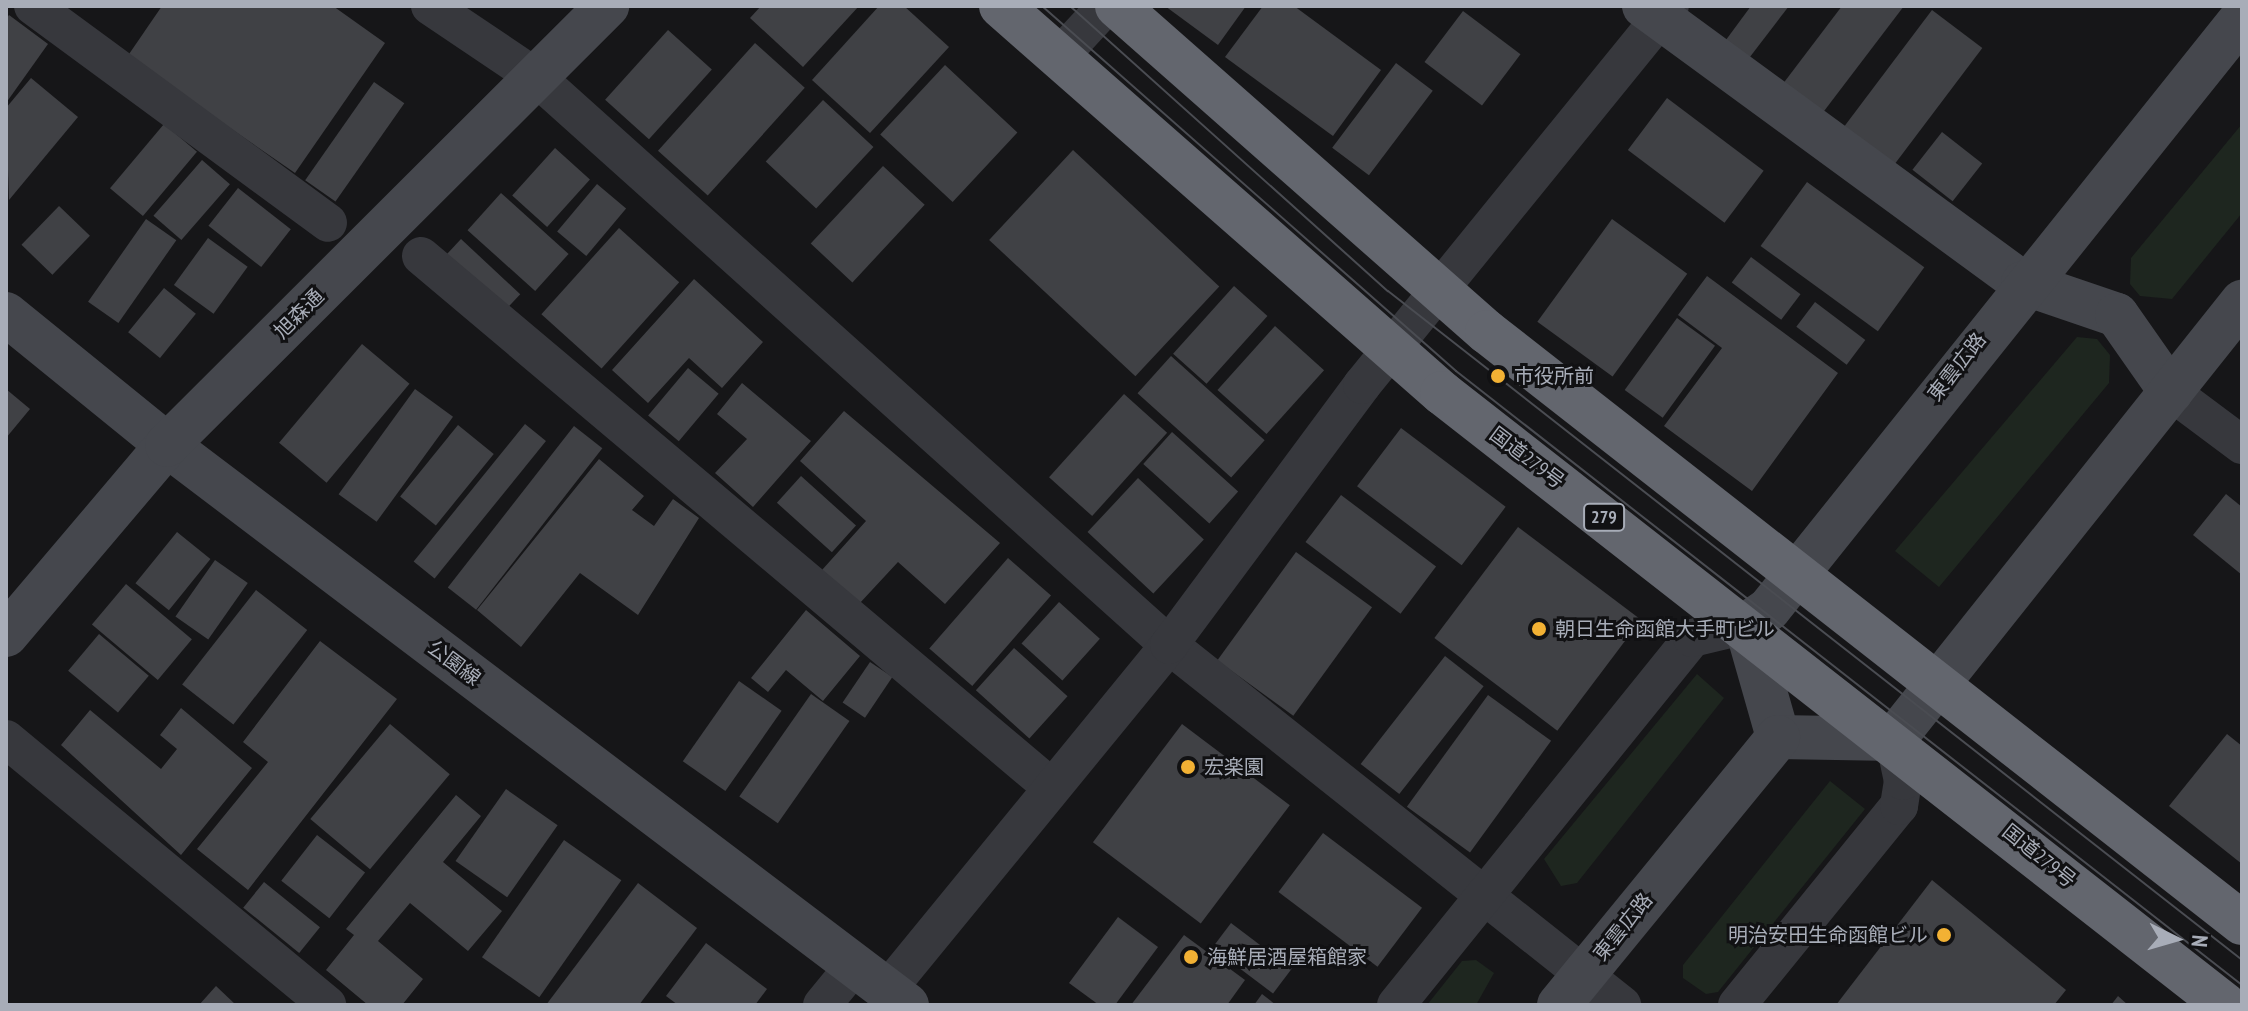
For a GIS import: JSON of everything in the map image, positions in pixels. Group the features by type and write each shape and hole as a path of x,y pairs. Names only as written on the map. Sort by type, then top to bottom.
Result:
{"highway":[{"name":"国道279号","path":"1001,6 1393,351 1894,739 2225,1005"},
{"path":"1117,6 1443,293 2242,923"}],"street":[{"path":"33,6 328,223"},
{"path":"430,6 537,78 1169,645 1485,895 1571,990 1622,1005"},
{"name":"旭森通","path":"6,635 167,445 607,6"},
{"path":"1059,57 1106,6"},
{"path":"822,1005 883,987 1169,645 1658,10 2023,283 2117,315 2171,392 2242,445"},
{"name":"東雲広路","path":"1746,625 1797,571 2023,283 2242,18"},
{"path":"421,256 1050,786"},
{"path":"1894,739 2242,302"},
{"name":"公園線","path":"6,314 167,445 883,987"},
{"path":"1396,1005 1692,638 1746,625 1778,737 1894,739"},
{"name":"東雲広路","path":"1571,990 1778,737"},
{"path":"6,739 327,1005"},
{"path":"1737,1005 1899,806 1903,781 1894,739"}],"shaded area":[{"path":"2242,124 2242,213 2172,299 2140,296 2130,284 2131,258"},
{"path":"2077,337 2097,339 2110,355 2109,383 1939,587 1895,551"},
{"path":"1697,674 1724,698 1577,883 1561,886 1544,859"},
{"path":"1830,781 1865,809 1718,992 1706,994 1683,978 1683,965"},
{"path":"1476,960 1494,973 1476,1005 1427,1005 1462,961"}],"building":[{"path":"162,6 333,6 385,43 295,173 127,57"},
{"path":"761,6 859,6 803,67 750,18"},
{"path":"879,6 904,6 949,47 870,133 812,80"},
{"path":"1165,6 1246,6 1218,45"},
{"path":"1263,6 1294,6 1381,70 1333,136 1225,57"},
{"path":"1751,6 1789,6 1743,66 1720,48"},
{"path":"1842,6 1904,6 1818,119 1779,89"},
{"path":"1932,10 1982,48 1893,166 1843,128"},
{"path":"1463,11 1521,54 1482,105 1424,62"},
{"path":"9,15 48,44 6,103 6,19"},
{"path":"668,30 712,69 649,139 605,100"},
{"path":"755,43 805,88 708,196 658,151"},
{"path":"1396,63 1433,91 1369,175 1332,148"},
{"path":"945,65 1017,133 953,202 880,134"},
{"path":"31,78 78,117 9,200 6,108"},
{"path":"374,82 404,103 335,202 305,180"},
{"path":"1667,98 1764,171 1725,223 1628,150"},
{"path":"823,100 873,147 816,208 766,161"},
{"path":"164,124 197,152 143,216 110,188"},
{"path":"1942,132 1982,163 1953,201 1912,170"},
{"path":"555,148 590,179 547,227 512,196"},
{"path":"1073,150 1219,286 1135,376 989,240"},
{"path":"202,160 230,184 181,240 153,216"},
{"path":"883,166 925,205 852,282 811,244"},
{"path":"1807,182 1924,267 1878,331 1761,246"},
{"path":"597,184 626,208 586,256 557,231"},
{"path":"238,188 291,229 261,267 208,226"},
{"path":"501,193 569,254 535,291 468,230"},
{"path":"59,206 90,236 52,275 21,245"},
{"path":"146,219 176,240 118,323 88,302"},
{"path":"1612,219 1687,274 1613,376 1537,322"},
{"path":"619,228 679,282 602,368 541,314"},
{"path":"208,238 248,267 214,314 174,285"},
{"path":"461,239 520,294 500,316 441,261"},
{"path":"1751,257 1801,294 1781,320 1732,283"},
{"path":"1707,276 1838,373 1752,491 1664,426 1722,348 1678,315"},
{"path":"694,279 763,342 722,388 689,358 648,403 612,370"},
{"path":"1234,286 1267,316 1207,384 1173,354"},
{"path":"164,288 196,314 160,358 128,332"},
{"path":"1815,302 1865,340 1847,365 1796,327"},
{"path":"1677,318 1715,346 1663,418 1625,390"},
{"path":"1275,326 1324,370 1267,434 1217,390"},
{"path":"362,344 409,384 327,483 279,443"},
{"path":"1171,356 1265,440 1231,477 1138,393"},
{"path":"688,368 719,394 679,441 648,415"},
{"path":"742,383 811,441 753,507 715,473 747,439 717,414"},
{"path":"6,389 30,409 6,438"},
{"path":"415,389 453,417 377,522 339,494"},
{"path":"1124,394 1167,433 1092,516 1049,477"},
{"path":"844,411 1000,543 945,604 898,562 859,604 822,570 866,521 800,461"},
{"path":"525,424 546,441 435,579 414,562"},
{"path":"458,425 494,454 436,525 400,496"},
{"path":"574,426 602,448 476,610 448,588"},
{"path":"1401,428 1506,507 1462,565 1357,486"},
{"path":"1172,432 1238,492 1209,524 1143,464"},
{"path":"599,459 644,496 632,510 654,526 673,499 699,518 638,615 580,573 521,647 477,610"},
{"path":"801,476 856,526 832,552 777,503"},
{"path":"1138,478 1204,539 1153,594 1088,532"},
{"path":"2226,494 2242,507 2242,575 2193,535"},
{"path":"1341,495 1436,567 1401,614 1305,542"},
{"name":"朝日生命函館大手町ビル","path":"1518,527 1641,620 1557,731 1434,638"},
{"path":"177,532 210,559 169,610 135,583"},
{"path":"1296,552 1372,607 1293,716 1217,660"},
{"path":"1008,558 1051,595 972,686 929,649"},
{"path":"215,560 248,583 208,639 175,617"},
{"path":"126,584 192,639 158,680 92,625"},
{"path":"256,590 307,630 233,725 182,685"},
{"path":"1059,602 1100,639 1062,680 1022,644"},
{"path":"806,610 860,656 823,701 786,670 768,692 751,678"},
{"path":"99,634 149,676 118,713 68,671"},
{"path":"320,641 397,699 248,890 197,849 268,762 243,742"},
{"path":"1014,648 1068,696 1029,739 976,690"},
{"path":"1445,656 1484,686 1399,794 1361,764"},
{"path":"870,662 892,677 865,718 843,703"},
{"path":"739,681 782,711 725,791 683,761"},
{"path":"811,694 850,721 778,823 739,796"},
{"path":"1488,695 1551,741 1470,852 1407,807"},
{"path":"181,708 252,768 181,855 61,745 90,710 161,769 177,749 160,735"},
{"path":"390,724 450,774 370,869 310,819"},
{"path":"1182,724 1290,805 1201,923 1093,842"},
{"path":"2227,734 2242,746 2242,864 2169,806"},
{"path":"506,789 558,825 507,897 456,861"},
{"path":"456,795 481,816 443,862 502,911 468,951 410,903 378,941 423,979 402,1005 368,1005 326,970 354,935 346,929"},
{"path":"1323,833 1422,908 1377,967 1278,892"},
{"path":"317,835 365,873 329,918 281,881"},
{"path":"564,840 621,880 539,997 482,957"},
{"name":"明治安田生命函館ビル","path":"1932,880 2066,990 2054,1005 1836,1005"},
{"path":"264,882 320,927 299,953 243,908"},
{"path":"638,883 697,928 639,1005 546,1005"},
{"path":"1118,917 1158,947 1115,1005 1099,1005 1069,983"},
{"path":"1231,923 1292,969 1273,993 1212,948"},
{"name":"海鮮居酒屋箱館家","path":"1184,935 1245,980 1227,1005 1131,1005"},
{"path":"706,943 767,989 755,1005 678,1005 666,996"},
{"path":"216,986 236,1005 199,1005"},
{"path":"1262,994 1276,1005 1254,1005"},
{"path":"2118,996 2128,1005 2111,1005"}],"tram line":[{"path":"1042,6 1456,371 2242,985"},
{"path":"1070,6 1388,291 2242,960"}],"place":[{"name":"市役所前","path":"1498,376"},
{"name":"朝日生命函館大手町ビル","path":"1539,629"},
{"name":"宏楽園","path":"1188,767"},
{"name":"明治安田生命函館ビル","path":"1944,935"},
{"name":"海鮮居酒屋箱館家","path":"1191,957"}]}
